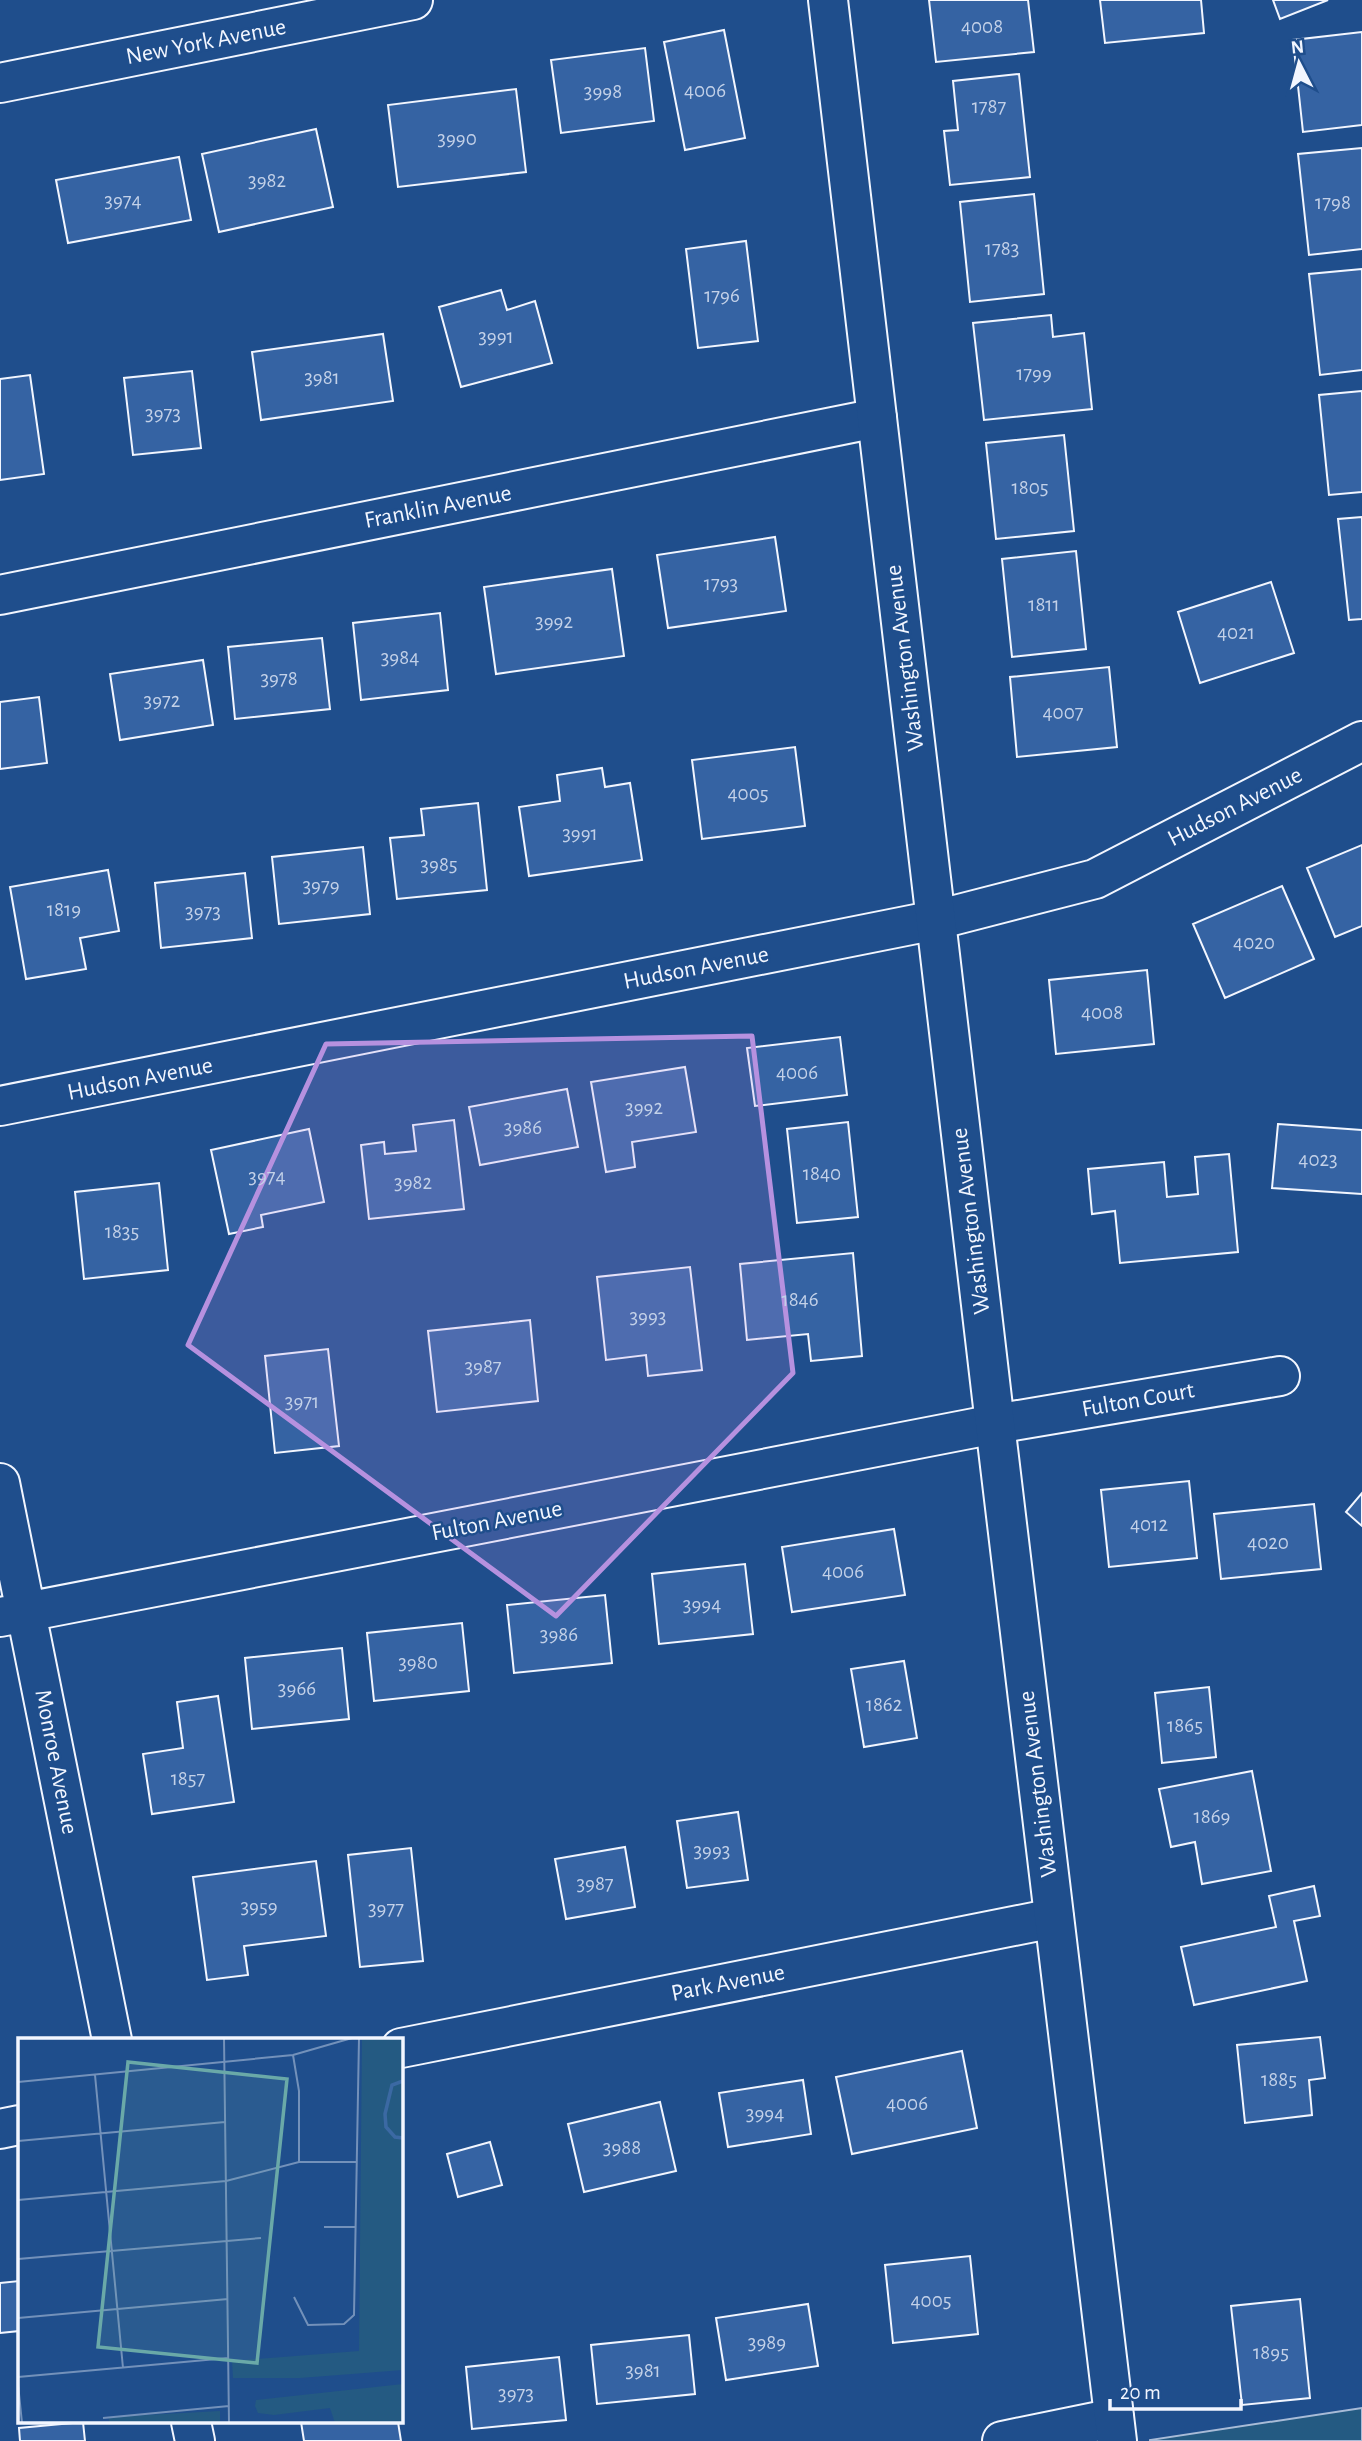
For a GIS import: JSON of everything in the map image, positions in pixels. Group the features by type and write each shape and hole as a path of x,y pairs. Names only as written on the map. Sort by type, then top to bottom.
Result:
{"street":[{"name":"New York Avenue","path":"0,83 413,0"},
{"name":"Washington Avenue","path":"828,0 1116,2430"},
{"name":"Franklin Avenue","path":"0,595 877,418"},
{"name":"Hudson Avenue","path":"0,1106 936,920 1094,879 1362,741"},
{"name":"Fulton Court","path":"995,1424 1280,1376"},
{"name":"Fulton Avenue","path":"13,1615 995,1424"},
{"name":"Monroe Avenue","path":"0,1483 13,1615 112,2038"},
{"name":"Park Avenue","path":"402,2048 1054,1918"},
{"path":"0,2129 18,2125"},
{"path":"1002,2441 1116,2430"}],"highlighted area":[{"path":"752,1036 793,1373 556,1616 188,1345 326,1044"}],"shaded area":[{"path":"1362,2408 1362,2441 1150,2441 1150,2440"}],"building":[{"path":"929,0 1028,0 1034,52 936,62"},
{"path":"1100,0 1201,0 1204,33 1105,43"},
{"path":"1273,0 1328,0 1280,19"},
{"path":"724,30 745,138 685,150 664,42"},
{"path":"1362,32 1362,125 1303,132 1293,40"},
{"path":"645,48 654,121 561,133 551,60"},
{"path":"1019,74 1030,177 950,185 944,131 958,130 953,81"},
{"path":"516,89 526,172 398,187 388,105"},
{"path":"316,129 333,207 219,232 202,154"},
{"path":"1362,148 1362,249 1309,255 1298,154"},
{"path":"179,157 191,220 68,243 56,180"},
{"path":"1034,194 1044,294 970,302 960,202"},
{"path":"746,241 758,341 698,348 686,249"},
{"path":"1362,269 1362,370 1320,375 1309,274"},
{"path":"501,290 507,310 535,301 552,363 461,387 439,307"},
{"path":"1051,315 1053,337 1084,333 1092,409 984,420 973,323"},
{"path":"383,334 393,401 261,420 252,352"},
{"path":"192,371 201,448 133,455 124,378"},
{"path":"30,375 44,474 0,480 0,379"},
{"path":"1362,391 1362,492 1329,495 1319,395"},
{"path":"1064,435 1074,531 996,539 986,443"},
{"path":"1362,517 1362,619 1349,620 1338,519"},
{"path":"775,537 786,611 668,628 657,555"},
{"path":"1076,551 1086,649 1012,657 1002,559"},
{"path":"612,569 624,656 496,674 484,587"},
{"path":"1271,582 1294,653 1200,683 1178,612"},
{"path":"440,613 448,690 361,700 353,623"},
{"path":"322,638 330,709 235,719 228,647"},
{"path":"203,660 213,725 120,740 110,674"},
{"path":"1109,667 1117,747 1017,757 1010,677"},
{"path":"39,697 47,763 0,769 0,702"},
{"path":"795,747 805,826 702,839 692,760"},
{"path":"602,768 605,787 630,783 642,860 529,876 519,807 560,801 557,775"},
{"path":"478,803 487,890 397,899 390,838 424,835 421,809"},
{"path":"1362,845 1362,926 1335,937 1307,868"},
{"path":"363,847 370,914 279,924 272,857"},
{"path":"108,870 119,931 80,938 86,969 26,979 10,887"},
{"path":"245,873 252,938 161,948 155,883"},
{"path":"1282,886 1314,959 1225,998 1193,924"},
{"path":"1147,970 1154,1044 1056,1054 1049,980"},
{"path":"840,1037 847,1095 755,1106 747,1048"},
{"path":"685,1067 696,1132 632,1142 635,1167 606,1172 591,1082"},
{"path":"567,1089 578,1147 480,1165 469,1107"},
{"path":"454,1120 464,1209 369,1219 361,1145 384,1142 385,1154 416,1151 413,1125"},
{"path":"848,1122 858,1217 797,1223 787,1129"},
{"path":"1278,1124 1362,1130 1362,1194 1272,1188"},
{"path":"309,1129 324,1202 261,1215 263,1227 229,1234 211,1150"},
{"path":"1229,1154 1238,1252 1120,1263 1115,1211 1092,1214 1088,1169 1164,1162 1167,1197 1198,1194 1195,1157"},
{"path":"159,1183 168,1270 84,1279 75,1192"},
{"path":"853,1253 862,1356 811,1361 808,1334 747,1340 740,1264"},
{"path":"690,1267 702,1370 648,1376 646,1355 606,1360 597,1277"},
{"path":"530,1320 538,1401 437,1412 428,1331"},
{"path":"328,1349 339,1446 275,1453 265,1356"},
{"path":"1189,1481 1197,1558 1109,1567 1101,1490"},
{"path":"1362,1493 1362,1526 1346,1512"},
{"path":"1314,1504 1321,1569 1221,1579 1214,1514"},
{"path":"894,1529 905,1595 792,1612 782,1547"},
{"path":"745,1564 753,1634 659,1644 652,1574"},
{"path":"605,1595 612,1663 514,1673 507,1605"},
{"path":"462,1623 469,1691 374,1701 367,1633"},
{"path":"342,1648 349,1719 252,1729 245,1658"},
{"path":"904,1661 917,1738 864,1747 851,1669"},
{"path":"1209,1687 1216,1757 1162,1763 1155,1693"},
{"path":"218,1696 234,1802 152,1814 143,1754 183,1748 177,1702"},
{"path":"1252,1771 1271,1871 1202,1884 1195,1842 1171,1847 1159,1789"},
{"path":"738,1812 748,1880 687,1888 677,1821"},
{"path":"625,1847 635,1907 566,1919 555,1859"},
{"path":"411,1848 423,1961 360,1967 348,1855"},
{"path":"316,1861 326,1936 244,1946 248,1975 207,1980 193,1877"},
{"path":"1314,1886 1320,1916 1294,1921 1307,1981 1194,2005 1181,1947 1276,1927 1269,1896"},
{"path":"1320,2037 1325,2078 1309,2080 1312,2115 1245,2123 1237,2045"},
{"path":"962,2051 977,2128 852,2154 836,2077"},
{"path":"803,2080 811,2134 728,2147 719,2093"},
{"path":"660,2102 676,2171 584,2192 568,2124"},
{"path":"490,2142 502,2185 458,2197 447,2154"},
{"path":"970,2256 978,2334 893,2343 885,2265"},
{"path":"18,2281 18,2331 0,2333 0,2283"},
{"path":"1300,2299 1310,2398 1242,2405 1231,2306"},
{"path":"808,2304 818,2366 726,2380 716,2318"},
{"path":"689,2335 695,2394 597,2404 591,2345"},
{"path":"559,2357 566,2420 472,2429 466,2367"},
{"path":"83,2424 85,2441 20,2441 19,2428"},
{"path":"301,2424 398,2424 401,2441 304,2441"}]}
